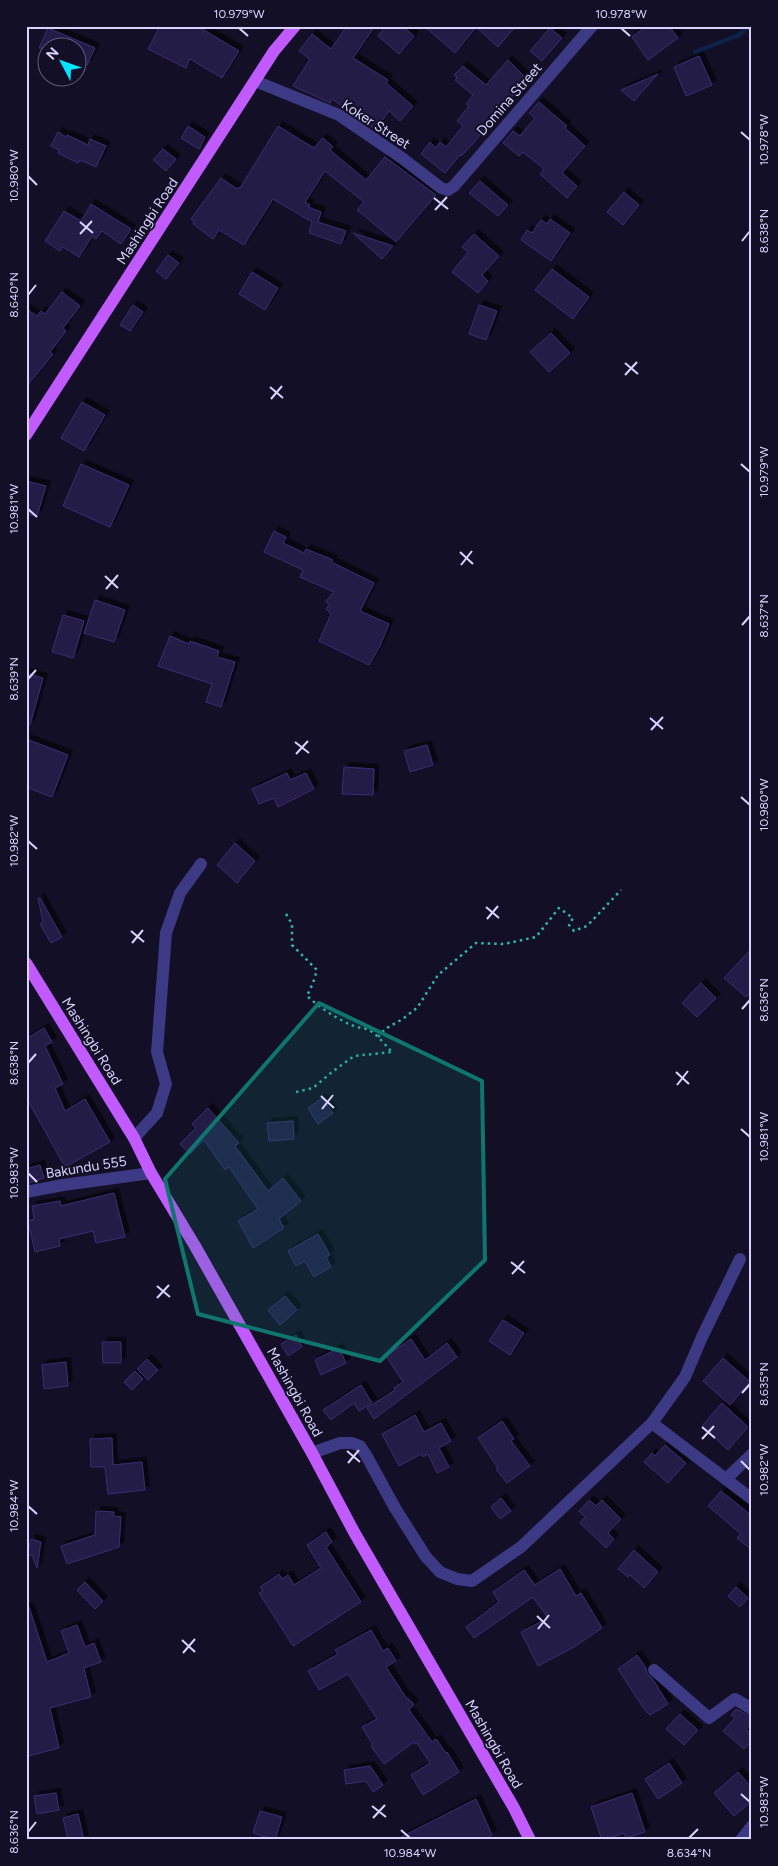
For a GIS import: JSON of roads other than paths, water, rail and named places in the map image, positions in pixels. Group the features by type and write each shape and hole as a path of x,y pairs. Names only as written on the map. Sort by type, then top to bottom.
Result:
{"main road":[{"name":"Mashingbi Road","path":"26,435 274,51 295,26"},
{"name":"Mashingbi Road","path":"26,963 134,1138 151,1172 312,1453 354,1532 514,1808 530,1840"}],"street":[{"name":"Domina Street","path":"448,190 454,186 592,26"},
{"name":"Koker Street","path":"255,81 339,116 402,158 441,188 448,190"},
{"path":"134,1138 157,1113 166,1084 157,1052 166,932 180,893 200,864"},
{"name":"Bakundu 555","path":"26,1192 151,1172"},
{"path":"312,1453 340,1443 352,1443 360,1446 395,1508 426,1557 440,1572 457,1579 472,1581 521,1547 652,1423 685,1377 740,1259"},
{"path":"652,1423 752,1499"},
{"path":"726,1479 752,1454"},
{"path":"654,1670 709,1718 735,1699 752,1709"},
{"path":"741,1840 752,1826"}],"waterway":[{"path":"695,52 739,35 749,26"}]}
